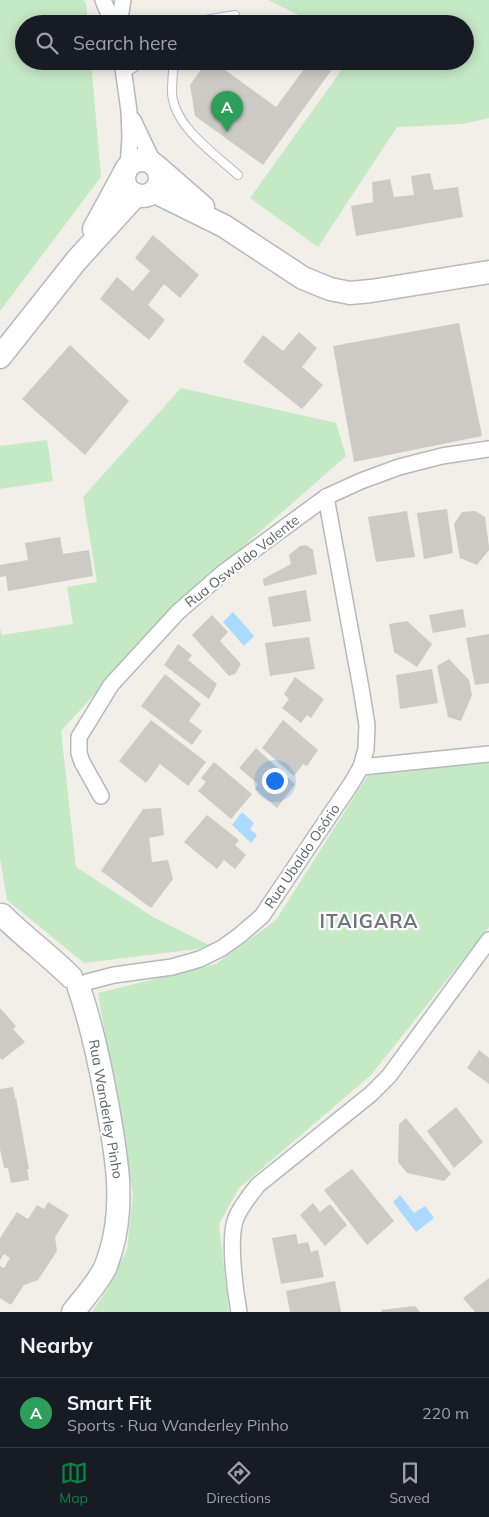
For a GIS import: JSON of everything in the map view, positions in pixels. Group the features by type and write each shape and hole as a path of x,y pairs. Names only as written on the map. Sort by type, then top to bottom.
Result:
{"street":[{"path":"103,0 109,15"},
{"path":"120,15 123,0"},
{"path":"123,70 130,111 130,137 125,182 131,192 146,194 224,226"},
{"path":"0,357 76,261 146,194 159,186 160,172 130,111"},
{"path":"76,261 127,168 137,160 149,161 155,165 224,226 303,278 330,289 350,293 489,272"},
{"name":"Rua Oswaldo Valente","path":"101,796 82,762 79,753 79,738 111,685 178,612 224,572 326,497 399,467 442,456 489,449"},
{"path":"326,497 362,688 367,725 366,749 361,768 489,754"},
{"name":"Rua Ubaldo Osório","path":"80,980 172,967 200,959 222,948 240,935 262,916 361,768"},
{"path":"1,914 20,932 80,980"},
{"path":"239,1312 231,1239 235,1219 245,1202 258,1185 371,1094 389,1076 489,940"},
{"name":"Rua Wanderley Pinho","path":"74,1312 105,1268 114,1241 118,1213 119,1182 112,1128 98,1050 80,980"}],"lane":[{"path":"230,15 235,14"},
{"path":"173,70 172,94 177,113 187,130 238,176"}],"green space":[{"path":"0,0 83,0 86,3 87,15 15,15 15,70 92,70 101,177 0,311"},
{"path":"268,0 489,0 489,118 463,124 397,127 318,247 250,198 342,70 474,70 474,15 299,15"},
{"path":"181,388 336,423 346,456 175,606 61,731 76,867 153,917 213,947 84,963 7,900 0,858 0,628 2,635 73,624 67,587 97,582 83,497"},
{"path":"47,440 53,481 0,489 0,446"},
{"path":"489,753 489,927 371,1075 239,1188 219,1224 229,1312 92,1312 107,1290 127,1249 133,1194 98,993 216,964 276,920 368,775"}],"water":[{"path":"233,612 254,636 244,646 223,622"},
{"path":"242,812 254,823 250,829 257,835 251,843 232,825"},
{"path":"400,1195 414,1213 425,1206 434,1218 416,1232 393,1202"}],"building":[{"path":"201,70 225,70 276,107 303,70 332,70 263,165 195,116 190,85"},
{"path":"430,173 434,190 458,187 463,217 356,236 351,206 373,202 372,182 390,179 394,197 414,195 411,176"},
{"path":"153,235 199,275 180,298 164,284 148,305 165,320 149,340 100,299 117,277 133,291 150,271 135,258"},
{"path":"459,323 482,436 354,462 333,346"},
{"path":"299,332 317,348 302,367 323,385 302,409 243,362 263,335 283,351"},
{"path":"70,345 129,401 85,455 22,399"},
{"path":"447,509 453,553 424,559 417,513"},
{"path":"407,511 415,557 376,562 368,517"},
{"path":"475,511 485,517 489,547 489,550 477,565 460,558 454,524 462,512"},
{"path":"60,537 63,554 89,550 93,576 8,591 6,576 0,577 0,565 28,560 25,543"},
{"path":"306,545 313,550 317,574 264,586 263,579 291,564 289,555 300,546"},
{"path":"306,590 311,621 273,627 268,597"},
{"path":"463,609 466,627 433,633 429,615"},
{"path":"212,615 228,632 220,641 241,664 235,674 229,676 192,635"},
{"path":"407,621 432,644 417,667 394,652 389,624"},
{"path":"489,634 489,683 475,685 466,638"},
{"path":"309,637 315,669 270,676 265,643"},
{"path":"178,644 192,655 188,660 217,684 209,699 164,665"},
{"path":"449,659 469,680 472,695 461,721 448,717 437,666"},
{"path":"432,669 438,703 400,709 396,675"},
{"path":"165,674 201,704 189,721 202,731 192,745 141,706"},
{"path":"295,677 324,699 311,718 307,715 301,723 282,708 289,699 284,694"},
{"path":"151,720 206,762 188,786 160,764 146,783 119,761"},
{"path":"283,720 318,750 307,766 303,764 294,776 262,748"},
{"path":"256,748 295,784 277,808 255,789 258,784 239,768"},
{"path":"214,762 252,794 231,819 198,791 206,782 201,778"},
{"path":"161,808 164,835 149,838 152,862 168,860 173,879 151,908 101,871 143,809"},
{"path":"207,815 239,840 235,845 246,855 235,869 224,860 217,869 184,842"},
{"path":"0,1008 16,1026 13,1029 25,1042 2,1060 0,1058"},
{"path":"479,1050 489,1058 489,1084 467,1068"},
{"path":"13,1087 29,1169 27,1169 29,1180 11,1183 8,1168 4,1168 0,1149 0,1089"},
{"path":"456,1107 483,1142 454,1168 427,1131"},
{"path":"406,1118 451,1174 444,1181 407,1173 398,1162 399,1124"},
{"path":"352,1169 394,1221 367,1245 324,1190"},
{"path":"48,1202 69,1215 55,1237 57,1251 38,1280 24,1285 11,1305 0,1298 0,1266 4,1268 10,1258 4,1254 0,1260 0,1238 17,1212 28,1219 37,1205 44,1209"},
{"path":"313,1203 320,1212 330,1204 347,1225 325,1246 300,1215"},
{"path":"296,1234 298,1244 308,1242 311,1252 318,1250 324,1277 281,1284 272,1238"},
{"path":"489,1278 489,1312 475,1312 463,1298"},
{"path":"335,1281 341,1312 290,1312 286,1291"},
{"path":"415,1306 420,1312 382,1312 381,1310"}],"place":[{"name":"Smart Fit","path":"227,132"}],"district":[{"name":"ITAIGARA","path":"369,921"}]}
